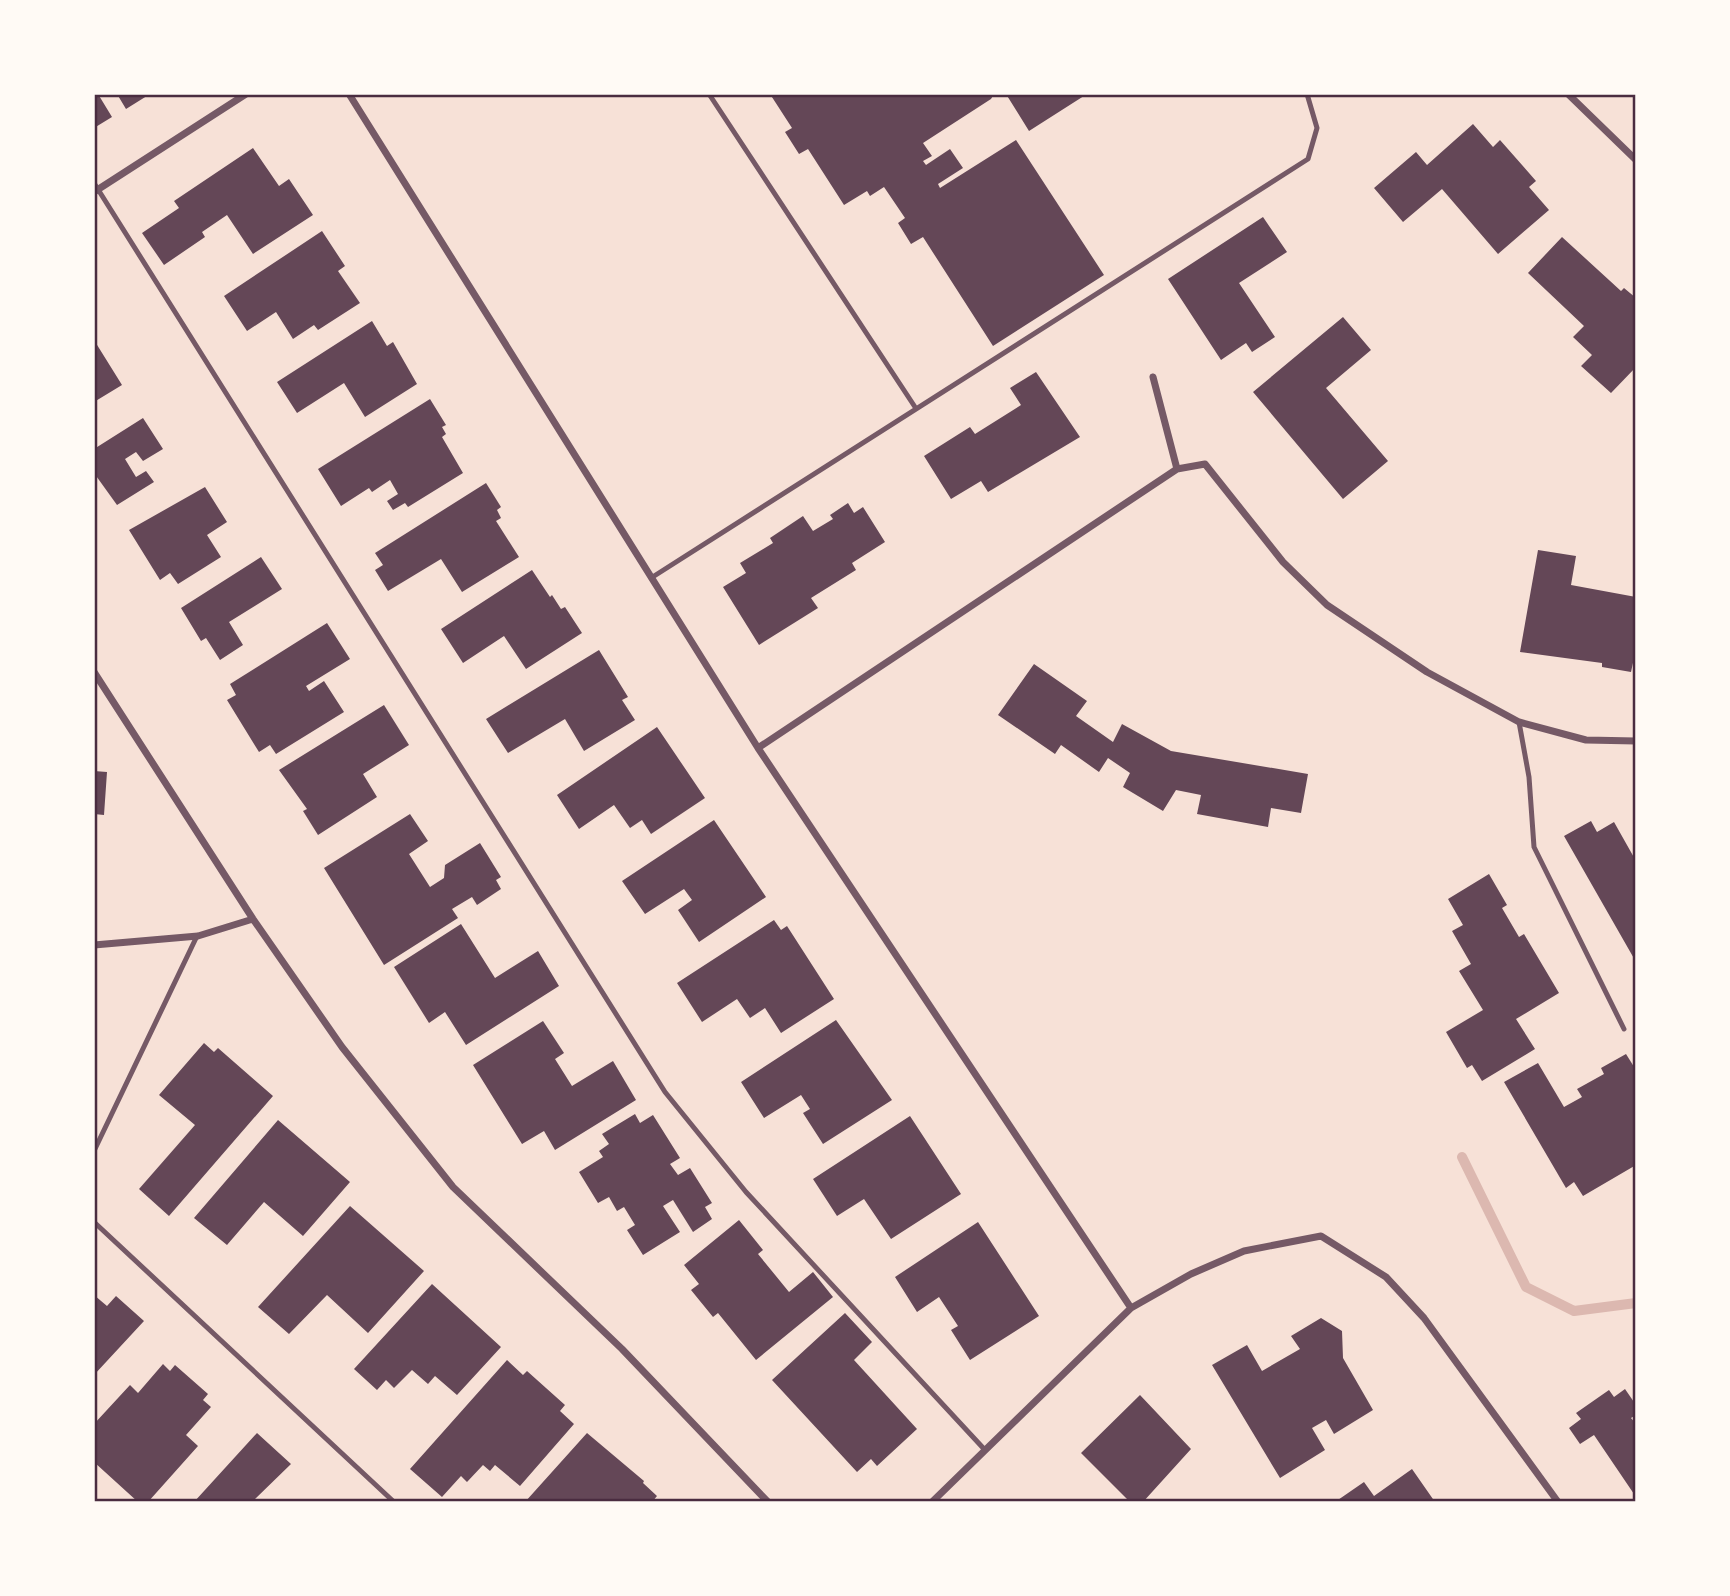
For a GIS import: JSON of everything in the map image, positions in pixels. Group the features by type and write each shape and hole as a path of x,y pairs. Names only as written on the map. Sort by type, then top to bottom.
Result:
{"street":[{"path":"96,188 246,94"},
{"path":"349,94 758,748 1131,1308"},
{"path":"1568,94 1636,160"},
{"path":"1153,377 1177,468"},
{"path":"758,748 1177,468 1205,464 1283,562 1328,604 1427,672 1520,722 1586,740 1636,741"},
{"path":"94,672 253,919 342,1046 453,1187 622,1349 768,1502"},
{"path":"94,945 198,936 253,919"},
{"path":"933,1502 1131,1308 1191,1274 1244,1251 1321,1236 1385,1277 1424,1318 1558,1502"}],"lane":[{"path":"709,94 915,407"},
{"path":"651,578 915,407 1308,159 1317,128 1307,94"},
{"path":"96,188 665,1092 746,1192 985,1450"},
{"path":"1520,722 1529,777 1534,848 1624,1029"},
{"path":"94,1151 198,936"},
{"path":"94,1222 394,1502"}],"building":[{"path":"94,94 98,94 112,117 94,128"},
{"path":"117,94 150,94 126,109"},
{"path":"770,94 994,94 991,99 923,143 932,156 923,161 926,165 950,149 963,168 938,184 940,188 1016,140 1104,275 993,346 923,237 911,244 898,223 905,218 884,187 870,196 867,191 844,205 808,149 799,154 785,132 792,128"},
{"path":"1006,94 1087,94 1029,131"},
{"path":"1473,124 1493,147 1500,140 1536,181 1529,187 1549,210 1498,254 1442,189 1403,222 1374,188 1416,152 1427,165"},
{"path":"253,148 279,186 289,179 313,215 253,254 227,215 202,232 205,237 164,265 142,233 179,208 174,201"},
{"path":"1263,217 1287,252 1239,283 1275,337 1252,352 1246,343 1221,360 1168,279"},
{"path":"322,231 345,266 338,271 360,303 318,330 314,325 293,339 276,312 247,331 224,296"},
{"path":"1562,237 1621,291 1624,288 1636,298 1636,367 1611,393 1581,366 1592,355 1573,337 1584,326 1528,273"},
{"path":"1343,317 1371,350 1326,388 1388,461 1343,499 1253,392"},
{"path":"372,321 387,346 393,342 417,384 365,417 344,383 297,413 277,382"},
{"path":"94,340 122,385 94,402"},
{"path":"1036,372 1080,437 988,492 981,481 951,499 924,456 970,427 975,434 1021,405 1010,388"},
{"path":"430,399 446,425 442,427 446,434 442,437 463,473 408,507 405,503 393,510 387,501 398,494 390,480 372,492 369,488 341,506 318,469"},
{"path":"143,418 163,449 143,461 136,452 125,459 136,477 146,471 154,482 117,505 94,473 94,449"},
{"path":"486,483 501,507 497,510 501,518 496,521 519,557 462,592 441,559 388,591 375,570 383,565 375,553"},
{"path":"205,487 227,522 207,535 221,557 178,584 170,573 160,580 129,530"},
{"path":"848,503 854,513 863,507 885,542 852,563 856,570 811,598 818,608 759,645 723,587 746,573 740,563 773,543 770,538 803,516 813,531 833,519 830,515"},
{"path":"1538,550 1576,556 1571,585 1636,597 1636,649 1631,672 1602,667 1602,663 1520,652"},
{"path":"261,557 282,589 229,622 243,645 220,660 206,638 201,641 181,608"},
{"path":"532,570 550,597 552,595 561,609 565,607 582,633 526,669 504,636 463,663 441,629"},
{"path":"327,623 350,659 306,686 309,691 324,681 344,712 276,754 270,745 259,752 227,700 236,695 230,684"},
{"path":"599,650 628,697 622,700 635,720 584,751 565,719 508,753 486,719"},
{"path":"1034,664 1087,701 1076,716 1113,742 1122,724 1171,751 1308,774 1301,813 1271,808 1268,827 1197,814 1201,795 1176,790 1163,811 1123,787 1130,773 1108,758 1099,772 1061,745 1055,754 998,715"},
{"path":"384,705 409,745 363,774 377,797 318,835 303,811 307,809 279,770"},
{"path":"657,727 705,798 651,834 642,820 630,828 614,805 579,829 557,795"},
{"path":"94,771 107,772 104,815 94,814"},
{"path":"410,814 428,841 409,854 430,887 444,878 445,865 480,843 501,877 496,880 501,889 477,905 472,897 452,909 458,918 384,965 324,868"},
{"path":"714,820 766,897 699,942 678,910 692,900 684,889 645,914 622,881"},
{"path":"1591,821 1597,832 1614,822 1636,861 1636,962 1564,836"},
{"path":"1489,874 1507,905 1502,908 1519,937 1524,934 1559,993 1516,1019 1535,1049 1482,1081 1472,1065 1467,1068 1446,1032 1483,1010 1459,971 1471,964 1452,931 1463,925 1448,899"},
{"path":"774,920 781,930 787,926 834,999 781,1033 765,1008 750,1018 737,999 702,1022 677,983"},
{"path":"461,924 495,978 538,951 559,986 466,1045 445,1012 429,1023 394,967"},
{"path":"836,1020 892,1100 823,1144 803,1113 810,1109 801,1095 764,1118 741,1082"},
{"path":"543,1021 564,1053 555,1059 572,1086 613,1061 636,1100 555,1150 544,1131 522,1144 473,1065"},
{"path":"204,1043 214,1052 218,1048 273,1096 169,1216 139,1189 195,1125 159,1095"},
{"path":"1626,1054 1636,1070 1636,1165 1583,1196 1574,1182 1566,1188 1504,1082 1538,1063 1564,1107 1582,1097 1577,1089 1604,1074 1601,1068"},
{"path":"635,1114 640,1123 653,1115 680,1158 670,1164 678,1175 690,1168 712,1203 705,1207 712,1219 693,1232 673,1200 663,1206 680,1232 643,1255 627,1230 635,1225 624,1207 617,1211 609,1197 598,1203 579,1172 603,1157 599,1151 609,1144 602,1134"},
{"path":"910,1116 961,1194 891,1239 864,1199 837,1216 813,1179"},
{"path":"278,1120 350,1182 303,1236 264,1202 227,1245 194,1218"},
{"path":"350,1206 424,1271 368,1333 327,1295 289,1334 258,1307"},
{"path":"739,1220 763,1250 758,1254 789,1292 813,1272 833,1297 756,1360 718,1313 713,1317 691,1290 699,1284 684,1265"},
{"path":"978,1222 1039,1316 970,1360 951,1330 958,1326 939,1297 917,1312 895,1277"},
{"path":"432,1284 501,1347 457,1395 435,1376 428,1384 412,1370 394,1388 386,1380 377,1390 354,1369"},
{"path":"94,1295 107,1306 116,1296 144,1321 94,1375"},
{"path":"845,1313 872,1342 854,1360 917,1429 877,1466 871,1459 857,1472 772,1380"},
{"path":"1321,1318 1342,1331 1343,1358 1373,1410 1334,1434 1326,1420 1312,1428 1325,1450 1280,1478 1212,1365 1247,1345 1262,1371 1300,1349 1291,1336"},
{"path":"507,1360 523,1375 527,1371 565,1405 560,1411 574,1424 520,1486 495,1465 490,1471 483,1465 467,1482 461,1476 442,1497 410,1469"},
{"path":"163,1364 170,1371 175,1365 208,1394 203,1400 211,1407 186,1435 198,1446 148,1502 138,1502 94,1462 94,1424 130,1385 138,1393"},
{"path":"1625,1389 1636,1405 1636,1415 1631,1418 1636,1424 1636,1497 1594,1435 1580,1444 1569,1428 1581,1419 1576,1413 1609,1390 1614,1397"},
{"path":"1140,1395 1191,1449 1143,1502 1130,1502 1081,1453"},
{"path":"257,1433 291,1464 252,1502 194,1502"},
{"path":"587,1433 644,1481 657,1496 652,1502 525,1502"},
{"path":"1412,1469 1435,1502 1335,1502 1364,1482 1374,1496"}],"waterway":[{"path":"1462,1157 1526,1287 1574,1311 1636,1303"}]}
